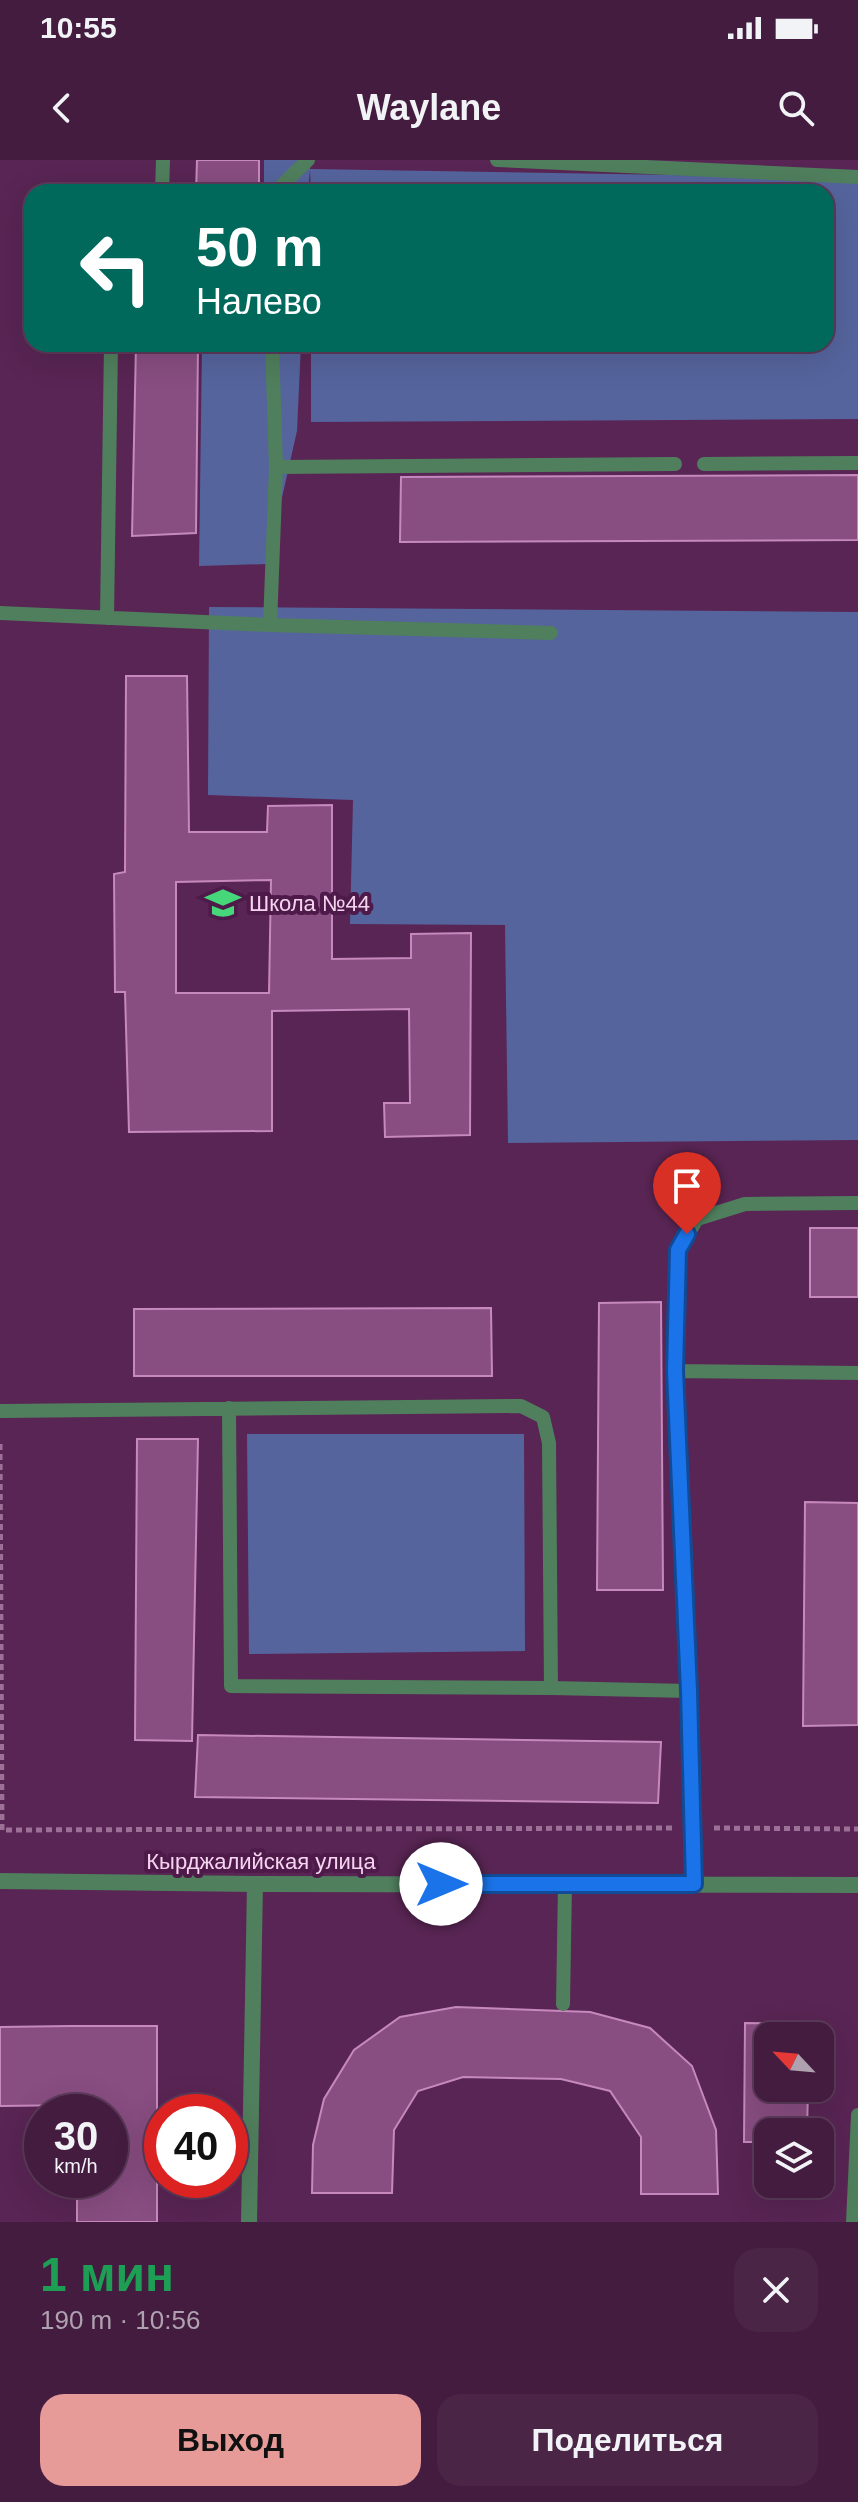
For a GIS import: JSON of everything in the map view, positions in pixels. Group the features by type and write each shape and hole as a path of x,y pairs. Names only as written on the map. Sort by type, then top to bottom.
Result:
{"street":[{"name":"Кырджалийская улица","path":"0,1881 858,1885"},
{"path":"249,2222 255,1884"}],"lane":[{"path":"162,184 163,160"},
{"path":"283,184 308,160"},
{"path":"497,160 858,177"},
{"path":"107,618 111,352"},
{"path":"270,625 276,467 272,352"},
{"path":"704,464 858,463"},
{"path":"276,467 675,464"},
{"path":"0,613 551,633"},
{"path":"694,1884 675,1371 678,1250 697,1219 745,1204 858,1203"},
{"path":"675,1371 858,1373"},
{"path":"0,1411 521,1406 543,1417 549,1443 551,1688"},
{"path":"229,1408 231,1686 689,1691"},
{"path":"563,2004 565,1884"},
{"path":"853,2222 858,2115"}],"path":[{"path":"0,1444 2,1830 858,1829"}],"shaded area":[{"path":"264,160 310,160 310,169 858,178 858,419 311,422 311,352 834,352 834,184 311,184 310,170 309,184 264,184"},
{"path":"202,352 301,352 297,431 267,564 199,566"},
{"path":"209,607 858,612 858,1140 508,1143 505,925 350,924 353,800 208,795"},
{"path":"247,1434 524,1434 525,1651 249,1654"}],"building":[{"path":"197,160 259,160 259,184 196,184"},
{"path":"136,352 198,352 196,533 132,536"},
{"path":"858,475 858,540 400,542 401,477"},
{"name":"Школа №44","path":"126,676 187,676 189,832 267,832 268,806 332,805 332,959 411,958 411,934 471,933 470,1135 385,1137 384,1103 410,1103 409,1009 272,1011 272,1131 129,1132 125,992 115,992 114,874 125,872","holes":["271,880 269,993 176,993 176,882"]},
{"path":"810,1228 858,1228 858,1297 810,1297"},
{"path":"661,1302 663,1590 597,1590 599,1303"},
{"path":"491,1308 492,1376 134,1376 134,1309"},
{"path":"137,1439 198,1439 192,1741 135,1740"},
{"path":"805,1502 858,1503 858,1725 803,1726"},
{"path":"198,1735 661,1742 658,1803 195,1797"},
{"path":"456,2007 590,2012 650,2028 692,2066 716,2130 718,2194 641,2194 641,2137 610,2091 561,2079 463,2077 418,2091 394,2130 392,2193 312,2193 313,2145 324,2099 354,2050 400,2017"},
{"path":"745,2023 754,2023 754,2102 808,2102 807,2118 754,2118 754,2142 744,2142"},
{"path":"157,2026 157,2094 144,2094 144,2198 157,2198 157,2222 77,2222 77,2198 128,2198 128,2094 24,2094 24,2106 0,2106 0,2027"}],"place":[{"name":"Школа №44","path":"223,903"}],"route":[{"path":"441,1884 694,1884 675,1371 678,1250 687,1234"}]}
